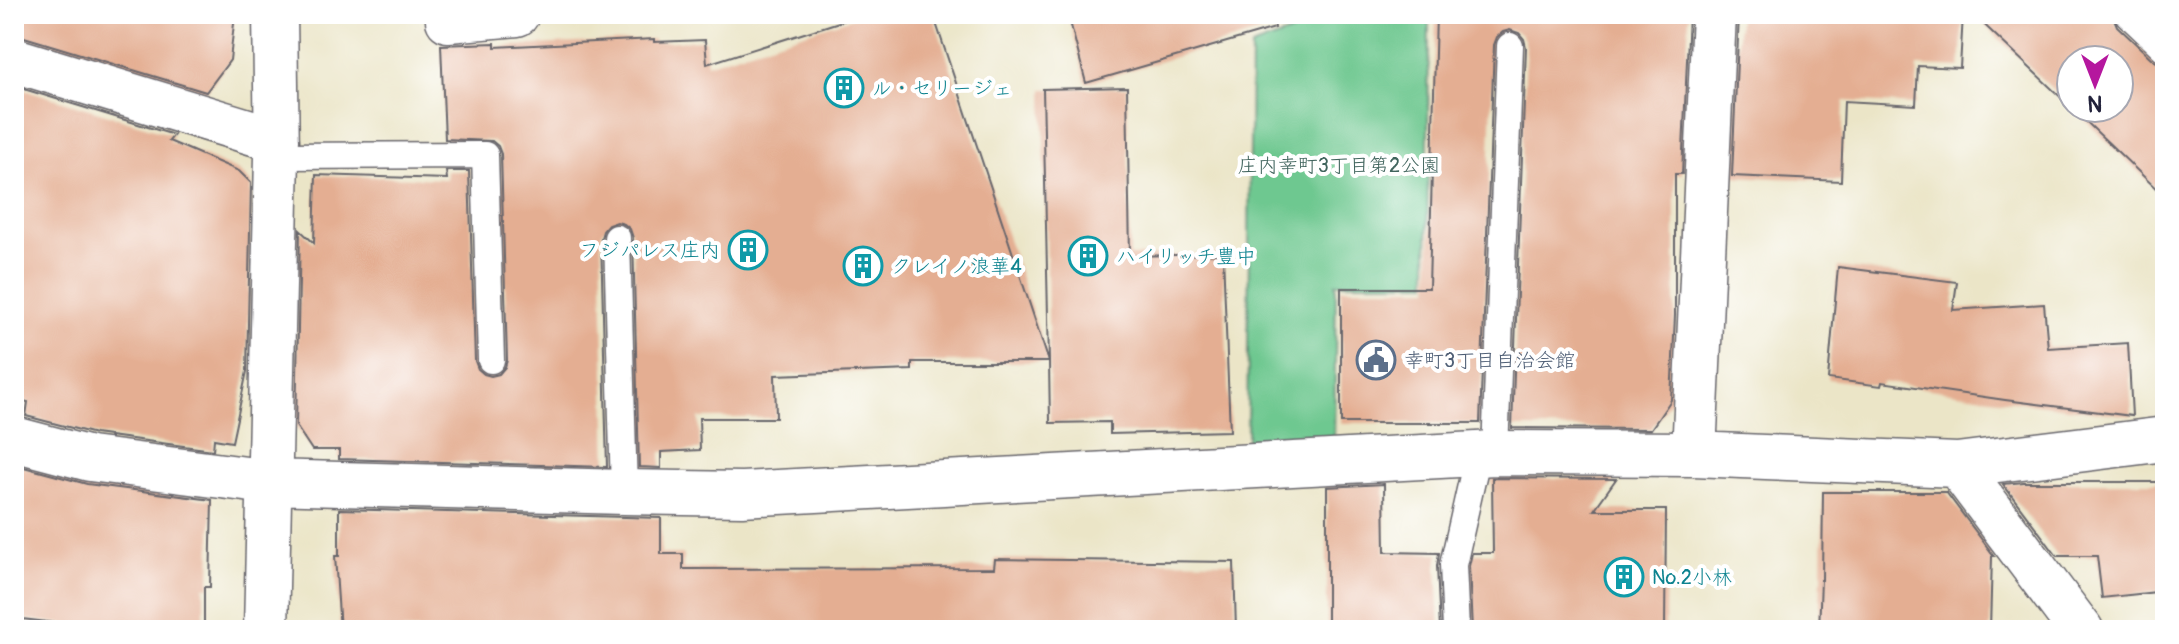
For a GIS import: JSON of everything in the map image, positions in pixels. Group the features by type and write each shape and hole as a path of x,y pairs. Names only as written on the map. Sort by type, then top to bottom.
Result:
{"street":[{"path":"266,630 277,148 275,14"},
{"path":"448,20 517,14"},
{"path":"1694,454 1714,14"},
{"path":"14,60 277,148"},
{"path":"14,439 90,459 269,482 742,494 1486,454 1694,454 1957,465 2165,439"},
{"path":"1957,465 2081,630"}],"lane":[{"path":"2128,14 2165,49"},
{"path":"1456,630 1453,565 1486,454 1510,46"},
{"path":"277,148 485,155 491,360"},
{"path":"617,238 624,492"}],"green space":[{"name":"庄内幸町3丁目第2公園","path":"1341,14 1429,14 1427,283 1336,283 1334,447 1247,445 1251,47"}],"building":[{"path":"14,14 235,14 230,60 206,92 14,36"},
{"path":"864,14 933,14 1049,362 912,362 912,370 775,375 776,418 699,418 700,450 661,452 661,468 639,467 633,238 630,229 617,222 608,225 601,238 607,467 339,459 339,450 312,450 296,426 300,230 314,243 316,175 447,179 446,171 469,171 475,361 478,369 491,376 499,374 505,367 501,154 492,141 445,139 441,45 495,43 495,47 654,39 654,42 705,40 707,64"},
{"path":"1068,14 1273,14 1275,28 1086,83"},
{"path":"1436,14 1689,14 1682,174 1675,174 1675,315 1671,400 1651,429 1512,428 1526,47 1519,33 1510,30 1497,37 1494,45 1480,423 1341,423 1341,288 1429,288"},
{"path":"1739,14 1963,14 1960,68 1918,66 1916,105 1844,101 1841,181 1732,176"},
{"path":"1973,14 2112,14 2117,26 2154,61 2165,65 2165,197 2089,124 2135,124 2135,44 2055,44 2055,92"},
{"path":"14,86 174,135 169,141 239,171 251,183 247,371 232,442 214,439 213,450 95,434 26,416 28,402 14,399"},
{"name":"ハイリッチ豊中","path":"1127,87 1130,256 1223,254 1230,431 1110,434 1110,422 1050,423 1043,89"},
{"path":"1838,267 1957,282 1953,310 2044,304 2048,348 2128,343 2132,416 1882,382 1881,386 1828,379"},
{"path":"16,465 87,484 212,500 210,587 204,587 204,630 114,630 14,618"},
{"path":"1492,478 1616,479 1594,510 1666,510 1665,630 1472,630 1469,566 1472,553 1493,553"},
{"path":"2165,482 2165,591 2102,598 2097,556 2057,556 2003,484"},
{"path":"1384,484 1385,552 1439,553 1440,630 1327,630 1327,487"},
{"path":"1823,492 1946,492 1994,556 1990,630 1819,630"},
{"path":"339,509 661,518 661,554 683,554 683,569 994,568 995,559 1234,562 1236,630 340,630 335,556 339,556"}],"place":[{"name":"ル・セリージェ","path":"844,88"},
{"name":"フジパレス庄内","path":"748,250"},
{"name":"ハイリッチ豊中","path":"1088,256"},
{"name":"クレイノ浪華4","path":"863,266"},
{"name":"幸町3丁目自治会館","path":"1376,360"},
{"name":"No.2小林","path":"1624,577"}]}
